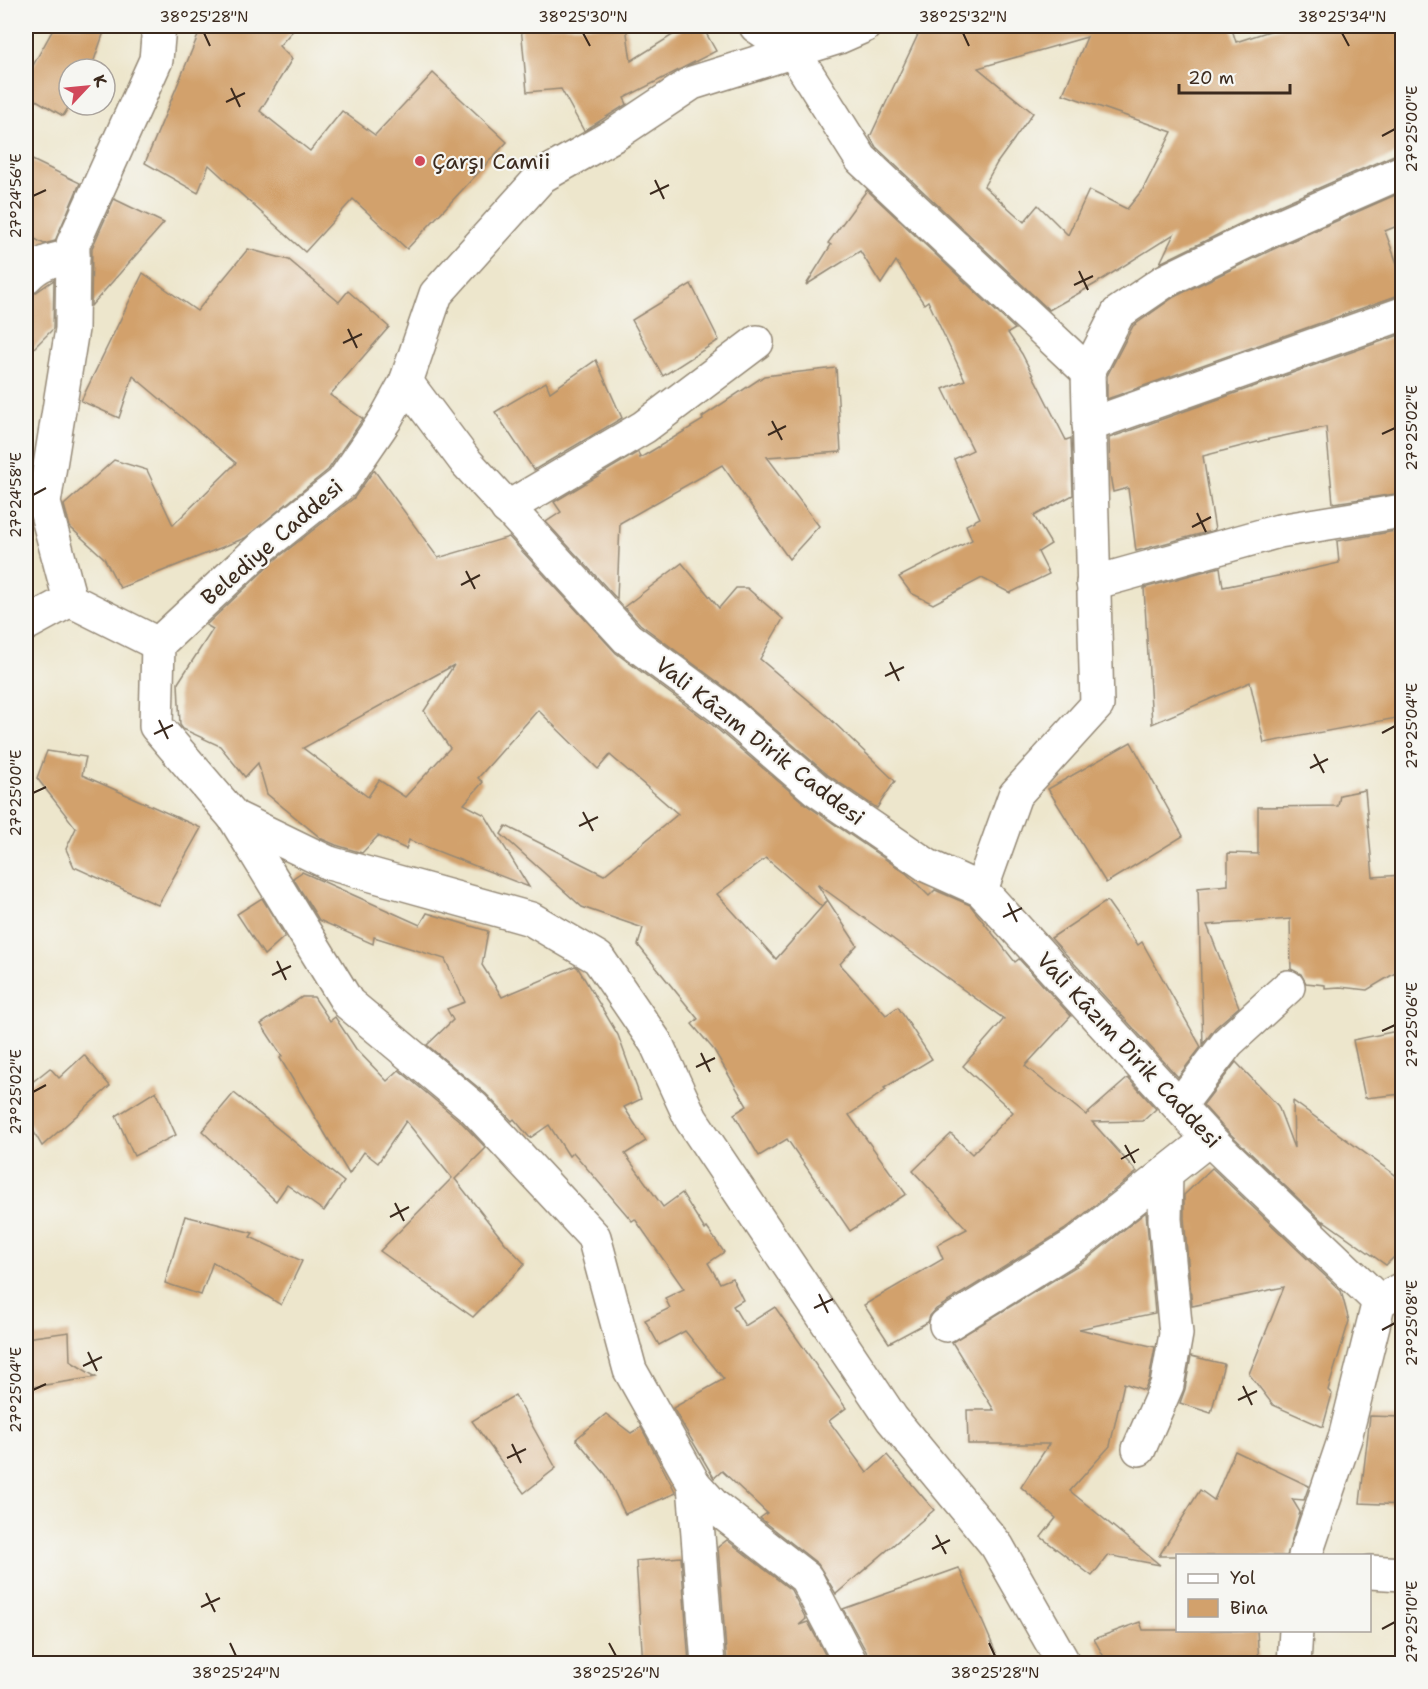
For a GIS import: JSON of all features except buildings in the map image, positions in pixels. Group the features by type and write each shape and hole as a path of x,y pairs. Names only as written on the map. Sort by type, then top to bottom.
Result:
{"street":[{"path":"159,26 156,60 73,244 72,329 35,499 69,600 158,644 156,726 234,817 348,1003 474,1108 594,1237 630,1370 694,1484 714,1506 806,1578 851,1664"},
{"path":"756,26 793,51 861,159 1088,372"},
{"name":"Belediye Caddesi","path":"158,644 264,545 342,483 385,420 406,382 436,294 542,176 614,135 692,83 839,37 864,26"},
{"path":"981,890 1015,795 1097,705 1088,372 1118,313 1165,280 1272,229 1402,172"},
{"path":"26,277 35,267 44,262 73,256"},
{"path":"1089,425 1402,314"},
{"path":"507,508 644,427 757,342"},
{"name":"Vali Kâzım Dirik Caddesi","path":"406,382 466,462 627,638 722,708 817,790 928,866 981,890 1209,1139 1391,1295"},
{"path":"1093,583 1279,531 1402,511"},
{"path":"26,624 69,600"},
{"path":"234,817 329,863 531,919 598,958 656,1043 691,1119 892,1419 998,1546 1064,1664"},
{"path":"1179,1106 1228,1042 1288,987"},
{"path":"946,1325 1075,1245 1209,1139"},
{"path":"1139,1449 1167,1385 1176,1334 1165,1219 1166,1173"},
{"path":"1306,1554 1391,1295 1402,1269"},
{"path":"694,1484 708,1664"},
{"path":"1371,1572 1402,1574"},
{"path":"1294,1664 1296,1632"}],"place":[{"name":"Çarşı Camii","path":"420,161"}]}
